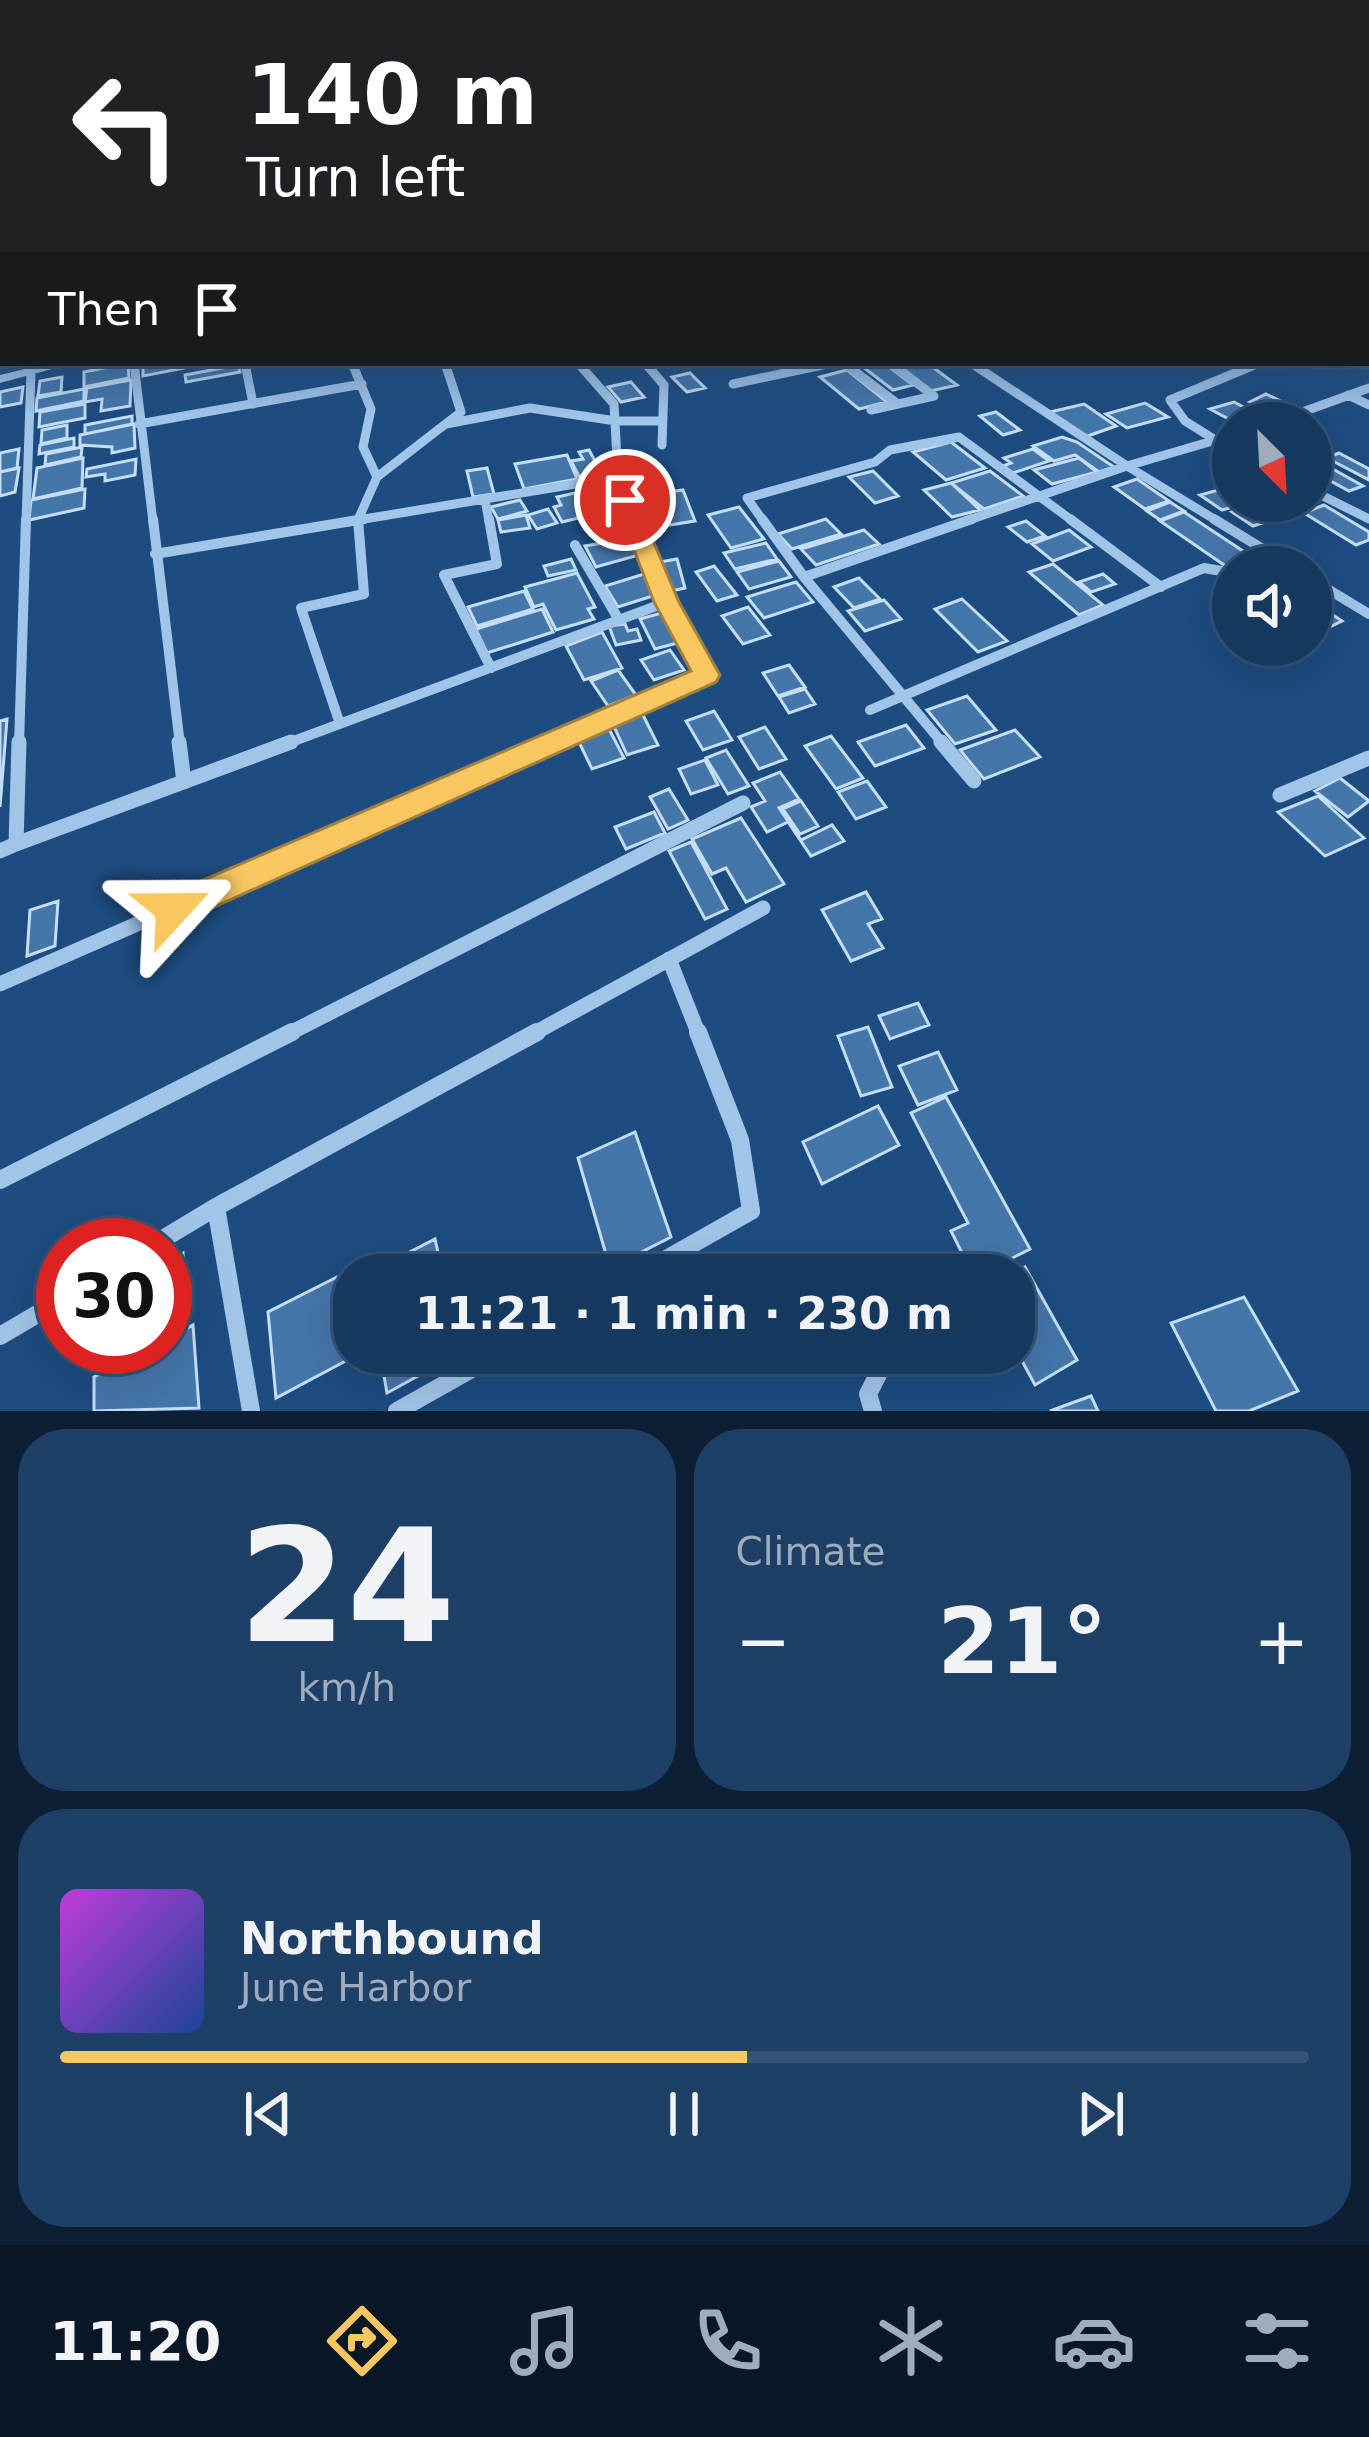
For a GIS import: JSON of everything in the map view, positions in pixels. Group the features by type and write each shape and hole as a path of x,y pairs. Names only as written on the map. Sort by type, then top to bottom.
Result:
{"street":[{"path":"0,379 55,366"},
{"path":"134,366 184,782"},
{"path":"246,366 254,404"},
{"path":"353,366 371,409 363,447 376,477"},
{"path":"340,724 301,608 364,594 357,520 376,477 461,412 446,366"},
{"path":"0,984 706,675 667,602 618,477 614,404 581,366"},
{"path":"648,366 664,385 662,445"},
{"path":"733,385 818,366"},
{"path":"848,366 898,404"},
{"path":"871,410 934,396 894,366"},
{"path":"975,366 1258,546"},
{"path":"1212,440 1185,422 1170,400 1252,366"},
{"path":"16,844 31,372"},
{"path":"139,424 362,384"},
{"path":"1328,402 1369,388"},
{"path":"1347,395 1369,405"},
{"path":"445,424 530,409 616,421 661,421"},
{"path":"974,781 804,577 747,498 875,462 890,450 958,437 1161,587"},
{"path":"804,577 1212,441"},
{"path":"155,554 618,477"},
{"path":"485,499 497,564 444,575 490,668"},
{"path":"1332,500 1369,519"},
{"path":"575,545 620,620"},
{"path":"871,710 1204,568 1212,569"},
{"path":"1332,592 1369,614"},
{"path":"0,850 667,602"},
{"path":"1280,795 1369,758"},
{"path":"0,1180 743,803"},
{"path":"192,1222 763,908"},
{"path":"669,959 740,1140 751,1211 675,1254"},
{"path":"216,1208 251,1411"},
{"path":"0,1336 36,1315"},
{"path":"398,1411 463,1374"},
{"path":"873,1411 868,1394 878,1374"}],"building":[{"path":"128,366 129,378 84,387 84,372"},
{"path":"146,366 184,366 143,376"},
{"path":"233,366 240,372 186,382 185,375"},
{"path":"888,366 913,385 893,390 863,367"},
{"path":"900,366 931,366 957,385 931,391"},
{"path":"847,370 887,402 859,409 820,377"},
{"path":"690,373 705,388 687,392 672,377"},
{"path":"62,377 61,392 38,396 40,381"},
{"path":"131,380 130,406 101,411 102,399 85,402 87,388"},
{"path":"631,382 644,397 621,402 608,387"},
{"path":"23,387 21,403 0,407 0,392"},
{"path":"84,389 84,401 36,411 37,398"},
{"path":"1266,394 1283,402 1250,402"},
{"path":"1145,403 1168,417 1127,428 1106,414"},
{"path":"85,404 85,418 39,427 40,412"},
{"path":"1084,404 1116,426 1085,437 1050,412"},
{"path":"996,412 1020,430 1003,435 980,416"},
{"path":"132,416 132,424 85,434 85,425"},
{"path":"134,424 135,448 112,453 112,447 80,445 80,435"},
{"path":"67,425 67,438 41,444 42,430"},
{"path":"1062,437 1114,467 1099,472 1075,455 1054,461 1033,446"},
{"path":"74,438 74,447 39,454 40,445"},
{"path":"951,442 985,468 946,480 913,452"},
{"path":"82,447 81,457 45,465 46,454"},
{"path":"19,449 17,468 0,472 0,453"},
{"path":"1033,449 1049,461 1013,473 1003,466 1011,463 1004,458"},
{"path":"589,450 601,472 579,476 571,461 583,459 579,452"},
{"path":"1339,453 1369,469 1369,480 1332,461"},
{"path":"567,455 577,479 524,489 515,464"},
{"path":"83,458 82,488 33,499 37,468"},
{"path":"1079,458 1097,472 1052,484 1034,470"},
{"path":"136,459 135,475 105,481 105,474 86,477 87,469"},
{"path":"645,464 651,486 629,488 623,466"},
{"path":"19,468 15,492 0,496 0,472"},
{"path":"487,468 494,494 473,497 467,471"},
{"path":"1332,469 1363,486 1349,491 1332,482"},
{"path":"873,471 898,496 875,503 849,477"},
{"path":"990,471 1023,496 984,509 951,483"},
{"path":"1137,479 1169,501 1145,509 1114,487"},
{"path":"951,483 980,510 952,517 924,490"},
{"path":"610,486 623,510 594,517 581,492"},
{"path":"85,489 84,508 29,520 31,500"},
{"path":"683,490 695,521 663,526 658,513 669,511 662,493"},
{"path":"579,492 591,515 562,522 554,507 561,505 557,497"},
{"path":"520,500 527,511 498,519 491,507"},
{"path":"1170,502 1184,511 1160,520 1147,511"},
{"path":"739,507 764,539 731,548 708,515"},
{"path":"548,509 557,523 537,529 528,515"},
{"path":"1332,510 1369,532 1369,540 1356,545 1319,522 1332,522"},
{"path":"1184,512 1235,546 1212,546 1212,557 1160,521"},
{"path":"526,515 530,528 501,532 498,520"},
{"path":"621,515 630,529 594,538 586,523"},
{"path":"826,519 841,534 792,549 778,534"},
{"path":"1026,521 1045,536 1027,542 1008,527"},
{"path":"864,530 879,544 816,565 801,549"},
{"path":"1069,530 1091,547 1053,561 1032,544"},
{"path":"633,538 642,554 596,567 585,546"},
{"path":"766,543 777,559 735,569 724,553"},
{"path":"571,559 576,570 548,576 544,566"},
{"path":"677,559 685,588 671,591 660,562"},
{"path":"779,561 791,577 749,589 737,572"},
{"path":"1053,564 1103,605 1079,615 1029,572"},
{"path":"714,566 737,595 717,601 696,572"},
{"path":"577,573 595,607 588,609 594,619 556,630 543,604 534,607 525,587"},
{"path":"644,574 659,594 618,607 605,586"},
{"path":"1103,574 1115,584 1091,592 1079,582"},
{"path":"859,578 880,599 854,608 834,587"},
{"path":"796,582 813,602 764,618 747,597"},
{"path":"524,591 533,609 477,626 468,607"},
{"path":"962,599 1007,641 978,652 935,609"},
{"path":"884,600 901,619 865,631 848,611"},
{"path":"748,607 770,635 743,644 722,616"},
{"path":"542,609 553,632 487,653 476,629"},
{"path":"665,612 681,642 655,649 640,619"},
{"path":"625,624 628,631 637,629 641,640 616,645 609,626"},
{"path":"602,632 622,668 584,680 566,646"},
{"path":"670,650 684,670 654,680 641,660"},
{"path":"789,665 805,687 778,696 763,673"},
{"path":"618,670 636,695 608,706 591,681"},
{"path":"805,689 815,704 789,713 779,697"},
{"path":"967,696 996,730 955,744 927,710"},
{"path":"714,711 732,740 703,750 686,721"},
{"path":"642,713 658,745 627,755 612,722"},
{"path":"7,719 0,807 0,721"},
{"path":"906,725 924,748 875,766 858,742"},
{"path":"608,727 624,758 592,769 577,738"},
{"path":"765,727 786,759 759,769 739,737"},
{"path":"1015,730 1040,757 984,779 960,750"},
{"path":"831,736 863,778 836,789 805,746"},
{"path":"726,750 749,786 728,794 706,758"},
{"path":"705,760 718,785 691,794 679,769"},
{"path":"780,772 799,799 779,808 801,840 832,825 844,841 811,856 788,822 767,832 751,807 765,801 753,783"},
{"path":"1340,778 1369,801 1348,817 1315,791"},
{"path":"867,781 886,807 856,819 838,792"},
{"path":"669,789 688,820 668,829 650,797"},
{"path":"1318,796 1364,838 1325,856 1278,812"},
{"path":"801,801 818,826 800,834 783,809"},
{"path":"654,812 665,833 626,849 615,827"},
{"path":"741,818 784,884 746,902 726,868 712,874 692,839"},
{"path":"691,842 727,909 705,919 669,851"},
{"path":"866,892 882,919 868,924 883,948 851,961 822,910"},
{"path":"58,901 55,946 27,956 30,910"},
{"path":"918,1003 929,1025 890,1039 879,1016"},
{"path":"868,1027 892,1087 861,1096 838,1036"},
{"path":"938,1052 957,1090 918,1105 899,1066"},
{"path":"946,1097 1030,1249 1020,1254 962,1254 951,1231 968,1223 911,1113"},
{"path":"878,1106 899,1145 822,1184 803,1142"},
{"path":"635,1132 671,1237 638,1254 606,1254 578,1158"},
{"path":"435,1239 438,1254 406,1254"},
{"path":"333,1279 333,1368 276,1398 268,1312"},
{"path":"1035,1285 1077,1360 1035,1385 1029,1374 1035,1374"},
{"path":"1244,1297 1298,1391 1249,1411 1216,1411 1171,1323"},
{"path":"192,1326 199,1408 94,1411 94,1377 100,1374 192,1374"},
{"path":"384,1374 422,1374 387,1393"},
{"path":"1091,1396 1098,1411 1050,1411"}],"route":[{"path":"173,909 706,675 667,602 625,500"}]}
